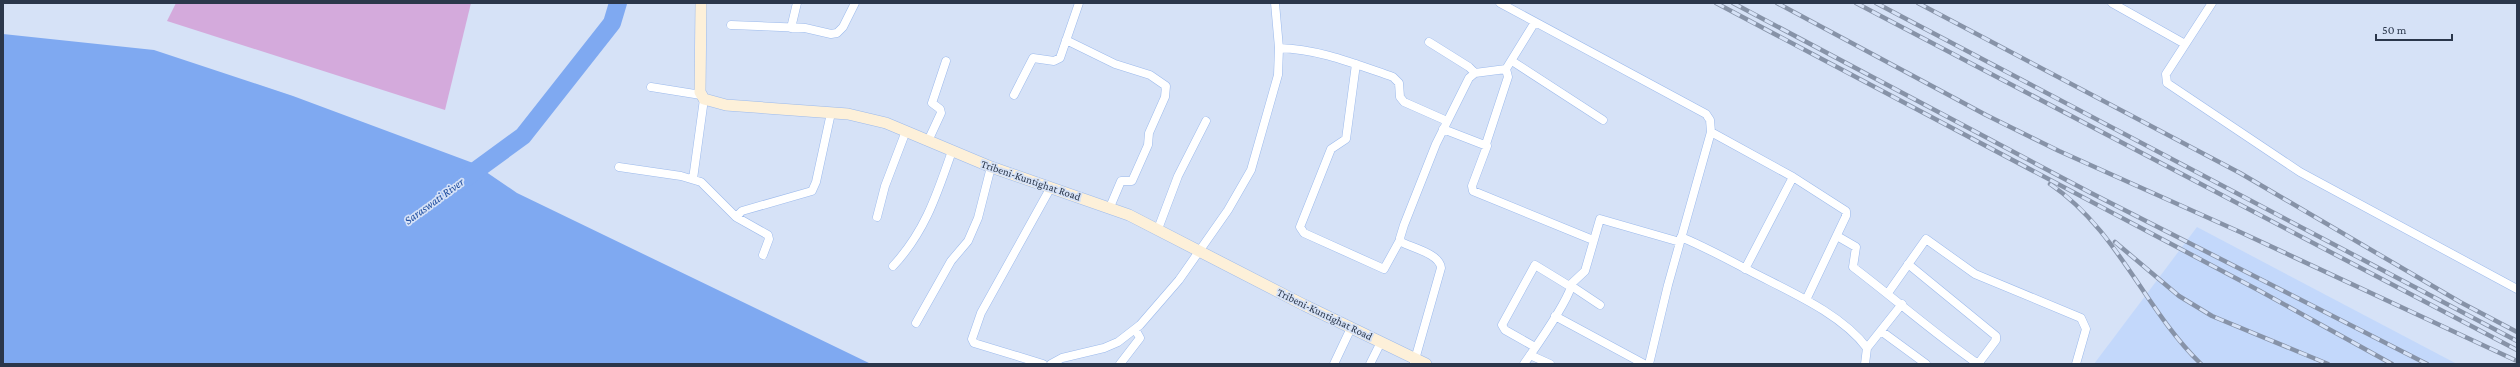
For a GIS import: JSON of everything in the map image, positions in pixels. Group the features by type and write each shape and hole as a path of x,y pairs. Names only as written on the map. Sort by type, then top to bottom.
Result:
{"main road":[{"path":"701,3 703,97"},
{"name":"Tribeni-Kuntighat Road","path":"703,97 726,105 848,114 886,123 991,167 1110,207 1381,342 1418,362"}],"street":[{"path":"791,28 796,3"},
{"path":"731,25 791,28 831,34 837,33 843,27 856,3"},
{"path":"1014,95 1030,60 1037,57 1058,61 1079,3"},
{"path":"1051,364 1062,358 1104,348 1135,329 1180,280 1198,250 1228,210 1251,170 1278,75 1279,48 1275,3"},
{"path":"1500,3 1706,114 1710,120 1711,132 1681,239 1649,364"},
{"path":"2112,3 2185,44"},
{"path":"2212,3 2166,74 2168,83 2172,88 2300,172 2517,289"},
{"path":"1356,64 1346,139 1331,149 1300,228 1304,233 1384,269 1400,240 1421,179 1445,125 1469,78 1475,73 1506,69 1535,22"},
{"path":"1066,40 1115,64 1150,75 1166,86 1165,97 1149,133 1148,145 1132,181 1121,181 1110,207"},
{"path":"1429,42 1469,67 1475,73"},
{"path":"1279,48 1313,51 1393,77 1399,83 1400,97 1404,102 1445,125 1486,144"},
{"path":"928,141 941,113 940,109 932,103 946,61"},
{"path":"1512,61 1603,120"},
{"path":"1506,69 1508,77 1486,144 1486,149 1472,186 1473,191 1593,240"},
{"path":"651,88 703,97 692,179"},
{"path":"736,217 742,211 812,190 816,182 831,113"},
{"path":"1158,230 1178,176 1206,121"},
{"path":"877,217 885,186 906,132"},
{"path":"1711,132 1793,177 1846,211 1837,236 1806,300"},
{"path":"893,266 917,238 935,199 952,151"},
{"path":"916,323 951,261 968,241 978,218 991,167"},
{"path":"619,168 692,179 703,183 715,199 736,217 768,235 769,239 763,255"},
{"path":"1745,269 1793,177"},
{"path":"1043,364 974,343 972,338 981,313 1051,187"},
{"path":"1524,364 1570,289 1570,285 1585,271 1598,220 1601,218 1707,247 1745,269 1806,300 1830,315 1867,348 1868,354 1865,364"},
{"path":"1837,236 1856,247 1853,267 1902,304 1938,336 1978,364 1996,340 1996,336 1908,264"},
{"path":"1888,293 1926,239 1975,274 2080,318 2086,325 2086,329 2076,364"},
{"path":"1400,240 1435,258 1441,263 1442,268 1418,362"},
{"path":"1550,364 1505,330 1502,325 1532,267 1537,265 1600,305"},
{"path":"1867,348 1902,304"},
{"path":"1554,316 1644,364"},
{"path":"1334,364 1351,328"},
{"path":"1120,364 1140,338 1135,329"},
{"path":"1881,331 1926,364"},
{"path":"1370,364 1381,342"}],"shaded area":[{"path":"176,3 471,3 445,110 167,21"},
{"path":"2197,227 2457,364 2094,364"}],"water":[{"path":"3,34 154,50 293,96 473,163 517,193 871,364 3,364"}],"waterway":[{"name":"Saraswati River","path":"460,182 523,136 612,23 618,3"}],"railway":[{"path":"1716,3 2260,291 2392,364"},
{"path":"1733,3 2091,193 2427,364"},
{"path":"1777,3 1986,115 2059,151 2240,232 2517,361"},
{"path":"1856,3 2517,350"},
{"path":"1876,3 2517,341"},
{"path":"1918,3 2240,173 2460,302 2517,332"},
{"path":"2050,184 2074,203 2094,224 2113,247 2163,319 2201,364"},
{"path":"2115,242 2179,296 2212,316 2328,364"}]}
